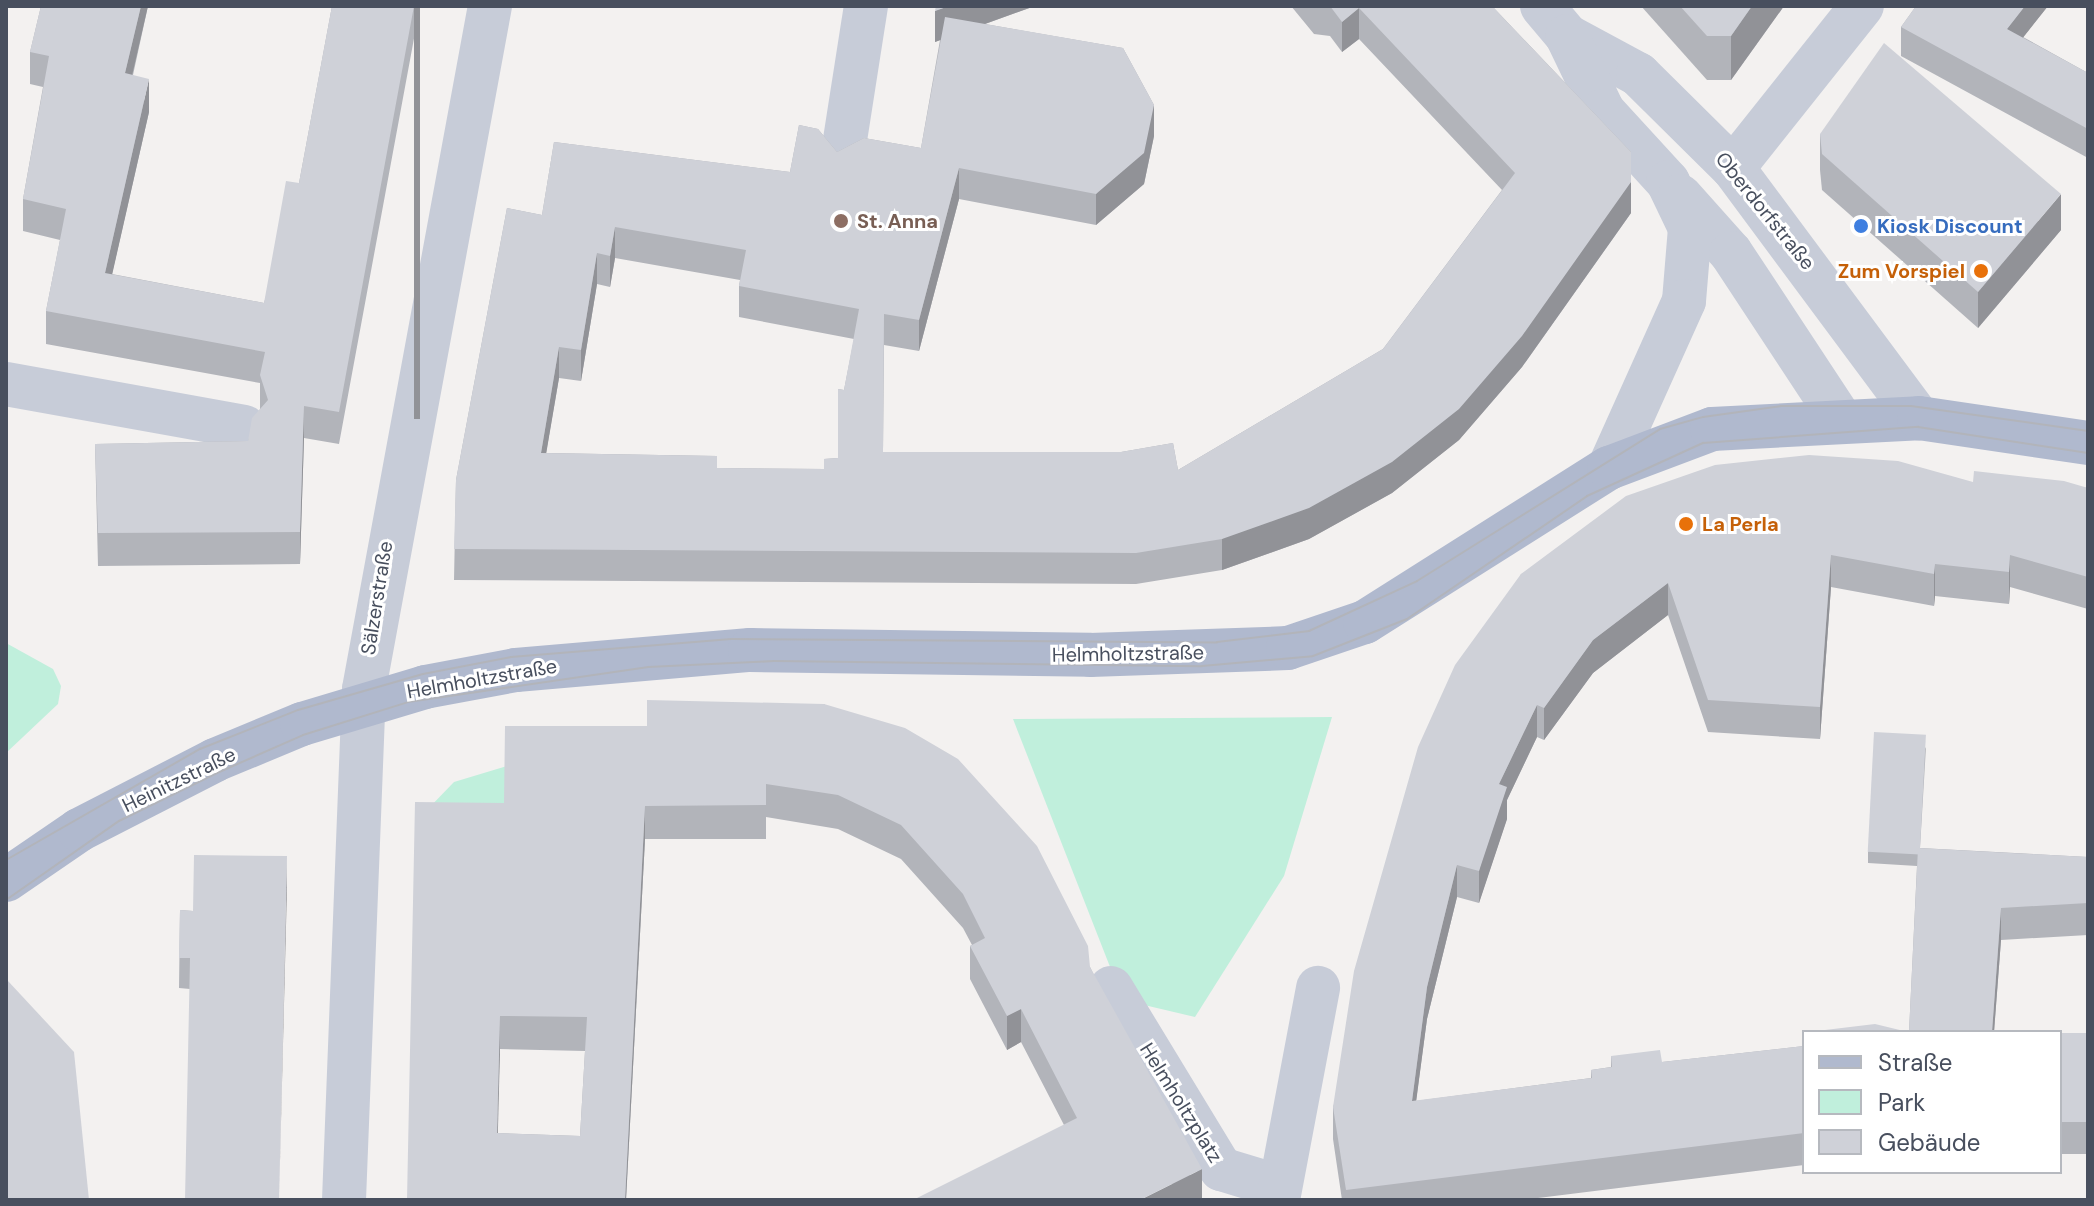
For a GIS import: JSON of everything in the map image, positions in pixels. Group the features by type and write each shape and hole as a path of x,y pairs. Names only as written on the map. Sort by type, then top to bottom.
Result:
{"main road":[{"name":"Helmholtzstraße","path":"363,702 516,670 750,650 1090,655 1288,648 1416,596 1609,468 1712,429 1840,418"},
{"path":"1840,418 1919,418 2088,443"},
{"name":"Heinitzstraße","path":"6,880 79,830 215,760 363,702"}],"street":[{"name":"Sälzerstraße","path":"344,1200 363,702 386,538 490,6"},
{"path":"842,159 866,6"},
{"path":"1733,168 1862,6"},
{"path":"1555,21 1603,111 1731,253 1840,418"},
{"name":"Oberdorfstraße","path":"1555,21 1638,74 1733,168 1919,418"},
{"path":"1609,468 1684,301 1690,228 1668,182"},
{"path":"6,384 244,427"},
{"name":"Helmholtzplatz","path":"1111,988 1221,1169 1277,1193 1318,988"}],"green space":[{"path":"6,643 53,669 61,686 58,704 6,753"},
{"path":"1332,717 1284,876 1195,1017 1123,1000 1013,719"},
{"path":"507,766 508,848 425,812 454,782"}],"building":[{"path":"41,6 141,6 125,73 149,79 105,273 264,303 286,181 299,183 332,6 414,6 339,412 304,406 300,532 98,533 95,444 248,441 252,418 268,400 260,375 265,352 46,311 66,209 23,199 49,56 30,52"},
{"path":"1330,6 1492,6 1631,152 1631,182 1522,336 1459,409 1392,462 1309,508 1222,539 1136,553 454,549 456,480 507,208 542,215 554,142 790,172 799,125 818,129 837,152 864,138 921,148 945,17 1123,48 1154,105 1144,153 1096,194 959,168 919,320 884,314 883,452 1121,452 1173,443 1178,470 1383,349 1515,173 1359,8 1342,22","holes":["615,227 746,250 739,286 859,309 844,390 838,389 838,458 824,459 824,469 717,468 717,456 541,453 559,347 581,350 597,253 610,256"]},
{"path":"1680,6 1752,6 1731,36 1707,36"},
{"path":"1916,6 2025,6 2007,29 2088,73 2088,129 1901,27"},
{"path":"1884,43 2061,194 1978,292 1822,154 1820,134"},
{"path":"1809,455 1898,461 1973,482 1974,471 2064,481 2088,488 2088,577 2010,555 2009,572 1935,564 1934,574 1831,555 1820,707 1708,700 1668,583 1593,640 1544,708 1537,705 1499,784 1507,787 1479,871 1457,865 1427,987 1412,1101 1592,1078 1591,1070 1612,1067 1611,1056 1660,1050 1662,1062 1802,1046 1802,1133 1346,1190 1333,1107 1354,971 1418,747 1455,665 1521,574 1626,496 1715,465"},
{"path":"647,700 824,704 905,728 958,759 1037,846 1088,946 1090,967 1202,1169 1140,1200 913,1200 1077,1118 1021,1009 1007,1016 970,946 985,938 963,894 901,825 838,795 766,784 766,805 645,806 625,1200 407,1200 415,802 504,803 505,726 647,726","holes":["500,1016 587,1017 580,1136 497,1133"]},
{"path":"1874,732 1926,735 1920,855 1868,852"},
{"path":"1918,848 2088,857 2088,903 2001,908 1992,1030 1909,1030"},
{"path":"194,855 287,856 279,1200 185,1200 190,958 179,958 180,910 193,911"},
{"path":"8,981 74,1052 89,1200 6,1200"},
{"path":"1875,1024 1900,1030 1825,1030"},
{"path":"2062,1033 2088,1033 2088,1122 2062,1122"}],"tram line":[{"path":"6,860 200,749 298,710 423,674 511,657 731,639 1217,642 1309,631 1417,581 1660,429 1703,417 1781,406 1911,406 2088,431"},
{"path":"6,900 119,821 303,735 408,702 648,667 774,661 1202,666 1313,656 1407,619 1587,496 1703,443 1918,427 2088,453"}],"place":[{"name":"St. Anna","path":"841,221"},
{"name":"Kiosk Discount","path":"1861,226"},
{"name":"Zum Vorspiel","path":"1981,271"},
{"name":"La Perla","path":"1686,524"}]}
